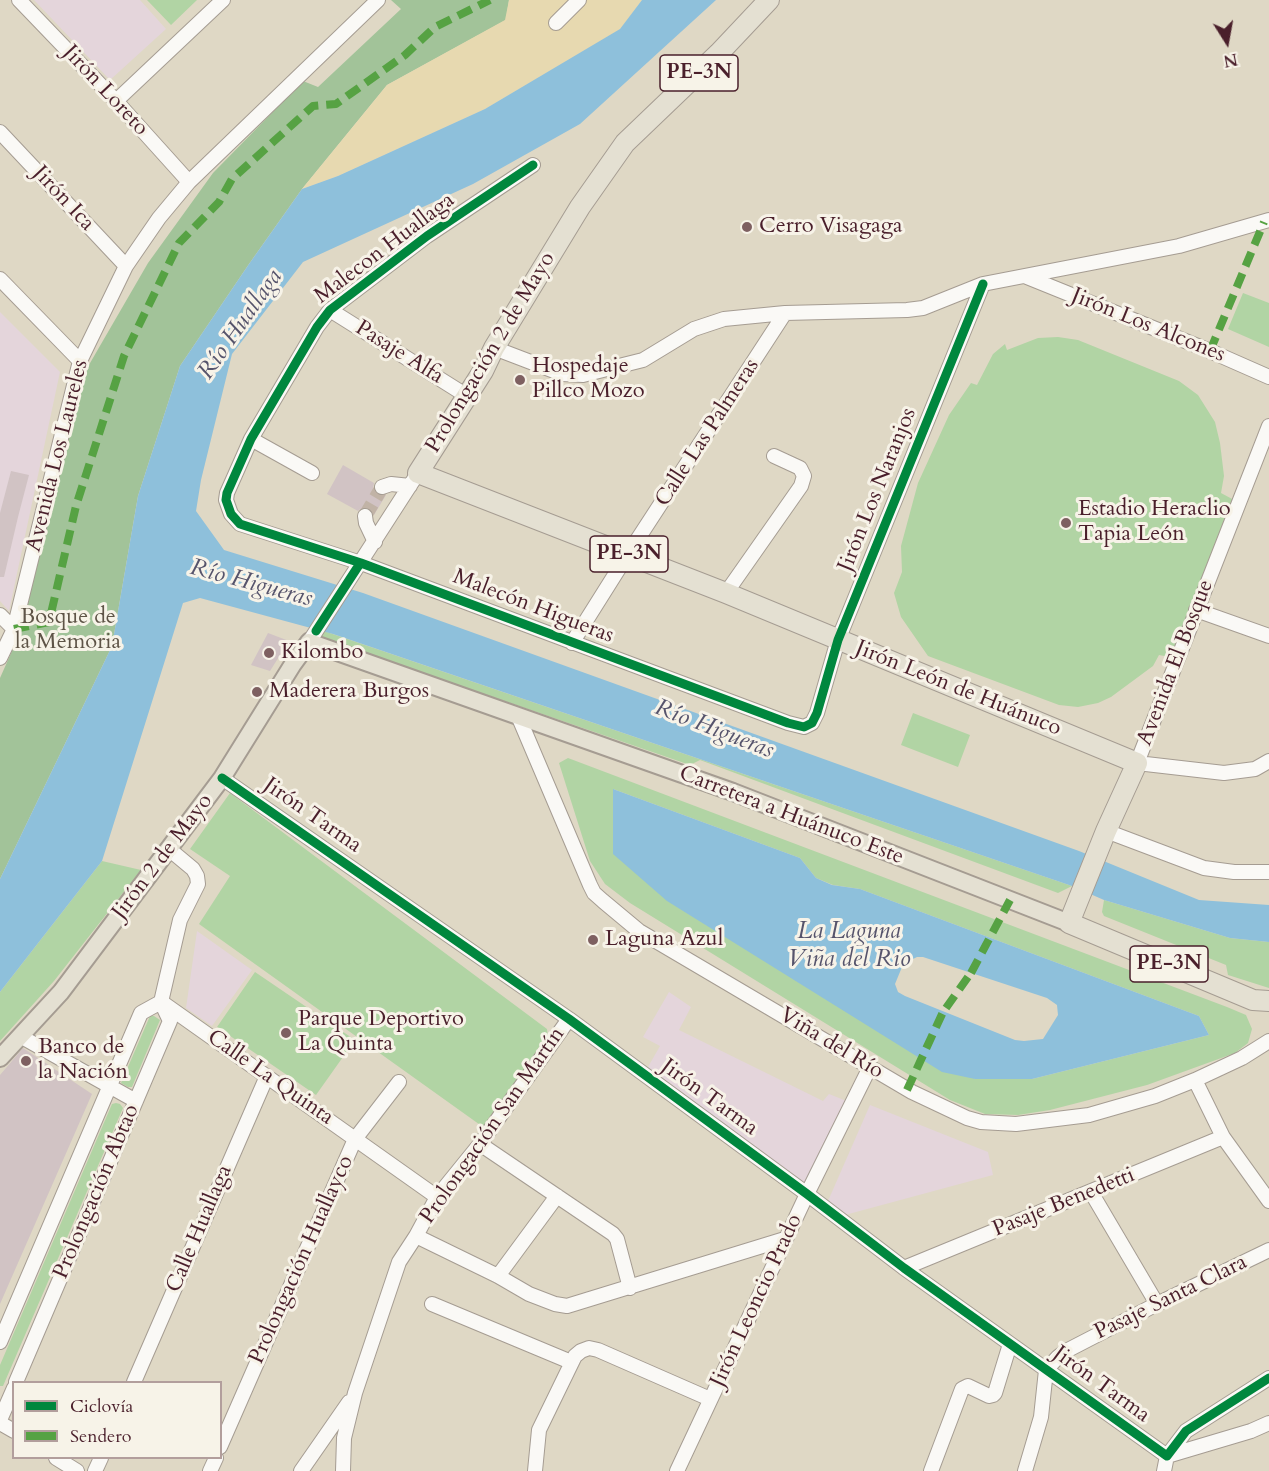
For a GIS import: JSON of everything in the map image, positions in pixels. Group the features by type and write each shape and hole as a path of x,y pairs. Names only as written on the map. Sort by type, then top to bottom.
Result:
{"highway":[{"name":"Prolongación 2 de Mayo","path":"414,480 483,371 494,348 580,207 625,142 719,53 769,0"},
{"name":"Jirón León de Huánuco","path":"414,480 628,554 726,592 1137,763"},
{"name":"Avenida El Bosque","path":"1069,923 1103,837 1137,763"},
{"name":"Carretera a Huánuco Este","path":"1069,923 1253,1000 1269,1001"}],"main road":[{"name":"Carretera a Huánuco Este","path":"312,637 519,718 733,792 1069,923"},
{"name":"Jirón 2 de Mayo","path":"0,1058 61,992 222,778 312,637"}],"street":[{"name":"Jirón Loreto","path":"19,0 116,101 189,183"},
{"path":"116,101 223,0"},
{"name":"Avenida Los Laureles","path":"0,658 14,629 80,361 126,266 159,218 189,183 378,0"},
{"path":"556,23 579,0"},
{"name":"Jirón Ica","path":"0,132 126,266"},
{"name":"Malecon Huallaga","path":"231,514 226,500 227,492 251,439 317,327 330,310 427,236 533,165"},
{"path":"494,348 562,374 583,375 644,360 694,329 724,319 785,313 915,309 938,303 983,284 1179,246 1269,220"},
{"name":"Jirón Los Alcones","path":"1026,276 1269,377"},
{"path":"0,279 80,361"},
{"name":"Jirón Los Naranjos","path":"817,712 838,640 983,284"},
{"name":"Pasaje Alfa","path":"330,310 467,396"},
{"name":"Calle Las Palmeras","path":"572,643 785,313"},
{"name":"Avenida El Bosque","path":"1137,763 1269,426"},
{"path":"251,439 312,473"},
{"path":"726,592 801,486 804,476 800,468 774,456"},
{"path":"382,487 414,480"},
{"name":"Prolongación 2 de Mayo","path":"359,565 414,480"},
{"name":"Malecón Higueras","path":"231,514 240,524 359,565 788,723 804,727 812,723 817,712"},
{"path":"365,516 375,542"},
{"name":"PE-3N","path":"312,637 359,565"},
{"path":"1196,610 1269,636"},
{"path":"0,615 14,629"},
{"name":"Viña del Río","path":"519,718 594,893 639,931 912,1092 967,1118 981,1122 1016,1124 1089,1115 1155,1096 1194,1080 1242,1058 1269,1041"},
{"name":"Jirón León de Huánuco","path":"1137,763 1224,773 1255,770 1269,761"},
{"name":"Jirón Tarma","path":"222,778 569,1019 904,1268 1167,1456"},
{"path":"1103,837 1204,868 1233,872 1269,872"},
{"name":"Prolongación Abtao","path":"17,1381 170,1020 161,1002 180,920 198,884 193,869 169,849"},
{"name":"Prolongación Abtao","path":"0,1342 141,1013 161,1002"},
{"name":"Calle La Quinta","path":"161,1002 437,1197"},
{"name":"Prolongación San Martín","path":"343,1471 344,1437 355,1393 399,1263 437,1197 480,1144 569,1019"},
{"path":"20,1036 136,1101"},
{"name":"Jirón Leoncio Prado","path":"677,1471 785,1239 870,1067"},
{"name":"Calle Huallaga","path":"135,1381 267,1076"},
{"path":"1194,1080 1223,1137 1267,1193"},
{"name":"Prolongación Huallayco","path":"222,1442 355,1138 399,1082"},
{"name":"Pasaje Benedetti","path":"904,1268 1223,1137"},
{"path":"480,1144 613,1234 617,1239 630,1288"},
{"path":"1091,1192 1156,1304"},
{"path":"498,1276 557,1196"},
{"path":"416,1236 498,1276 529,1294 567,1306 785,1239"},
{"name":"Pasaje Santa Clara","path":"1046,1370 1066,1351 1156,1304 1269,1250"},
{"path":"432,1304 571,1362"},
{"path":"931,1471 963,1389 968,1386 988,1396 996,1393 1010,1344"},
{"path":"535,1471 539,1430 571,1362 581,1351 589,1348 598,1350 710,1399"},
{"path":"1025,1471 1041,1417 1046,1370"},
{"path":"1164,1471 1167,1456 1186,1431 1269,1378"},
{"path":"0,1421 12,1393"},
{"path":"301,1471 355,1393"},
{"path":"1167,1456 1251,1431 1269,1423"},
{"path":"58,1459 77,1471"}],"shaded area":[{"path":"34,0 140,0 166,29 110,80"},
{"path":"0,312 60,372 9,611 0,601"},
{"path":"197,931 252,970 212,1026 186,1008"},
{"path":"669,992 691,1007 679,1030 823,1101 829,1094 849,1102 805,1185 648,1067 660,1046 643,1037"},
{"path":"870,1105 988,1152 993,1175 845,1215 829,1205 828,1201"}],"green space":[{"path":"147,0 197,0 171,25"},
{"name":"Bosque de la Memoria","path":"391,0 509,0 506,20 387,85 302,189 180,366 138,496 112,646 0,879 0,678 20,633 86,370 148,263 213,173 303,81 318,87 401,9"},
{"path":"1243,293 1269,303 1269,347 1228,329"},
{"name":"Estadio Heraclio Tapia León","path":"1058,337 1078,340 1179,381 1198,395 1215,422 1220,443 1224,476 1221,493 1234,500 1170,657 1159,655 1153,666 1111,697 1098,703 1078,707 1059,705 928,656 901,617 894,593 902,572 901,546 918,483 949,415 971,383 977,385 993,354 1005,344 1007,350 1038,338"},
{"path":"318,629 1072,886 1058,893 700,760 690,765 319,637"},
{"path":"913,713 970,735 958,767 901,745"},
{"path":"568,758 1227,1007 1246,1015 1252,1029 1248,1043 1235,1053 1147,1085 1050,1110 1018,1115 985,1114 950,1100 630,903 605,884 590,861 559,763","holes":["613,789 800,858 816,878 833,885 860,889 1199,1016 1209,1035 1032,1079 975,1079"]},
{"path":"230,793 547,1029 548,1037 483,1127 199,924 230,876 190,849"},
{"path":"102,861 141,870 54,981 0,1041 0,992"},
{"path":"1104,900 1230,938 1269,942 1269,988 1228,975 1226,965 1104,916 1102,912"},
{"name":"Parque Deportivo La Quinta","path":"255,972 355,1040 316,1095 217,1027"},
{"path":"150,1016 160,1020 132,1087 128,1087 121,1083"},
{"path":"116,1103 123,1108 3,1386 0,1386 0,1365 112,1104"}],"sand":[{"path":"509,0 642,0 621,29 485,109 338,176 302,189 387,85 505,20"}],"water":[{"path":"642,0 716,0 580,124 473,184 303,262 232,354 201,480 196,511 224,550 363,593 1079,851 1199,900 1269,905 1269,942 1230,938 1104,900 1072,886 333,634 200,598 183,603 102,861 0,992 0,879 112,646 138,496 180,366 302,189 338,176 485,109 620,29"},
{"name":"La Laguna Viña del Rio","path":"613,789 800,858 816,878 832,885 860,889 1199,1016 1209,1035 1032,1079 975,1079 942,1072 667,901 613,854","holes":["917,957 923,957 1047,998 1057,1005 1058,1015 1043,1039 1015,1040 898,992 895,984 902,967"]}],"building":[{"path":"343,465 374,483 373,489 377,494 386,495 374,515 369,508 363,507 358,511 327,494"},
{"path":"11,471 29,475 4,577 0,577 0,513"},
{"name":"Kilombo","path":"268,633 289,641 270,671 251,665"},
{"path":"23,1048 92,1094 0,1304 0,1075"}],"tunnel":[{"path":"365,516 382,487"}],"marked path":[{"path":"14,629 49,622 76,506 124,356 179,243 219,202 232,179 313,106 336,104 405,55 435,27 490,0"},
{"path":"1210,351 1264,222"},
{"path":"971,973 1010,900"},
{"path":"946,1008 968,977"},
{"path":"907,1090 943,1012"}],"cycle path":[{"path":"533,165 427,236 330,310 317,327 251,439 227,493 226,500 231,514 240,524 361,563 788,723 804,727 812,723 817,713 838,640 983,284"},
{"path":"316,631 359,565"},
{"path":"222,778 569,1019 904,1268 1167,1456 1186,1431 1269,1378"}],"place":[{"name":"Cerro Visagaga","path":"747,227"},
{"name":"Hospedaje Pillco Mozo","path":"520,380"},
{"name":"Estadio Heraclio Tapia León","path":"1066,523"},
{"name":"Kilombo","path":"269,653"},
{"name":"Maderera Burgos","path":"257,692"},
{"name":"Laguna Azul","path":"593,940"},
{"name":"Parque Deportivo La Quinta","path":"286,1033"},
{"name":"Banco de la Nación","path":"26,1061"}],"water label":[{"name":"Río Huallaga","path":"241,325"},
{"name":"Río Higueras","path":"251,584"},
{"name":"Río Higueras","path":"714,730"}]}
